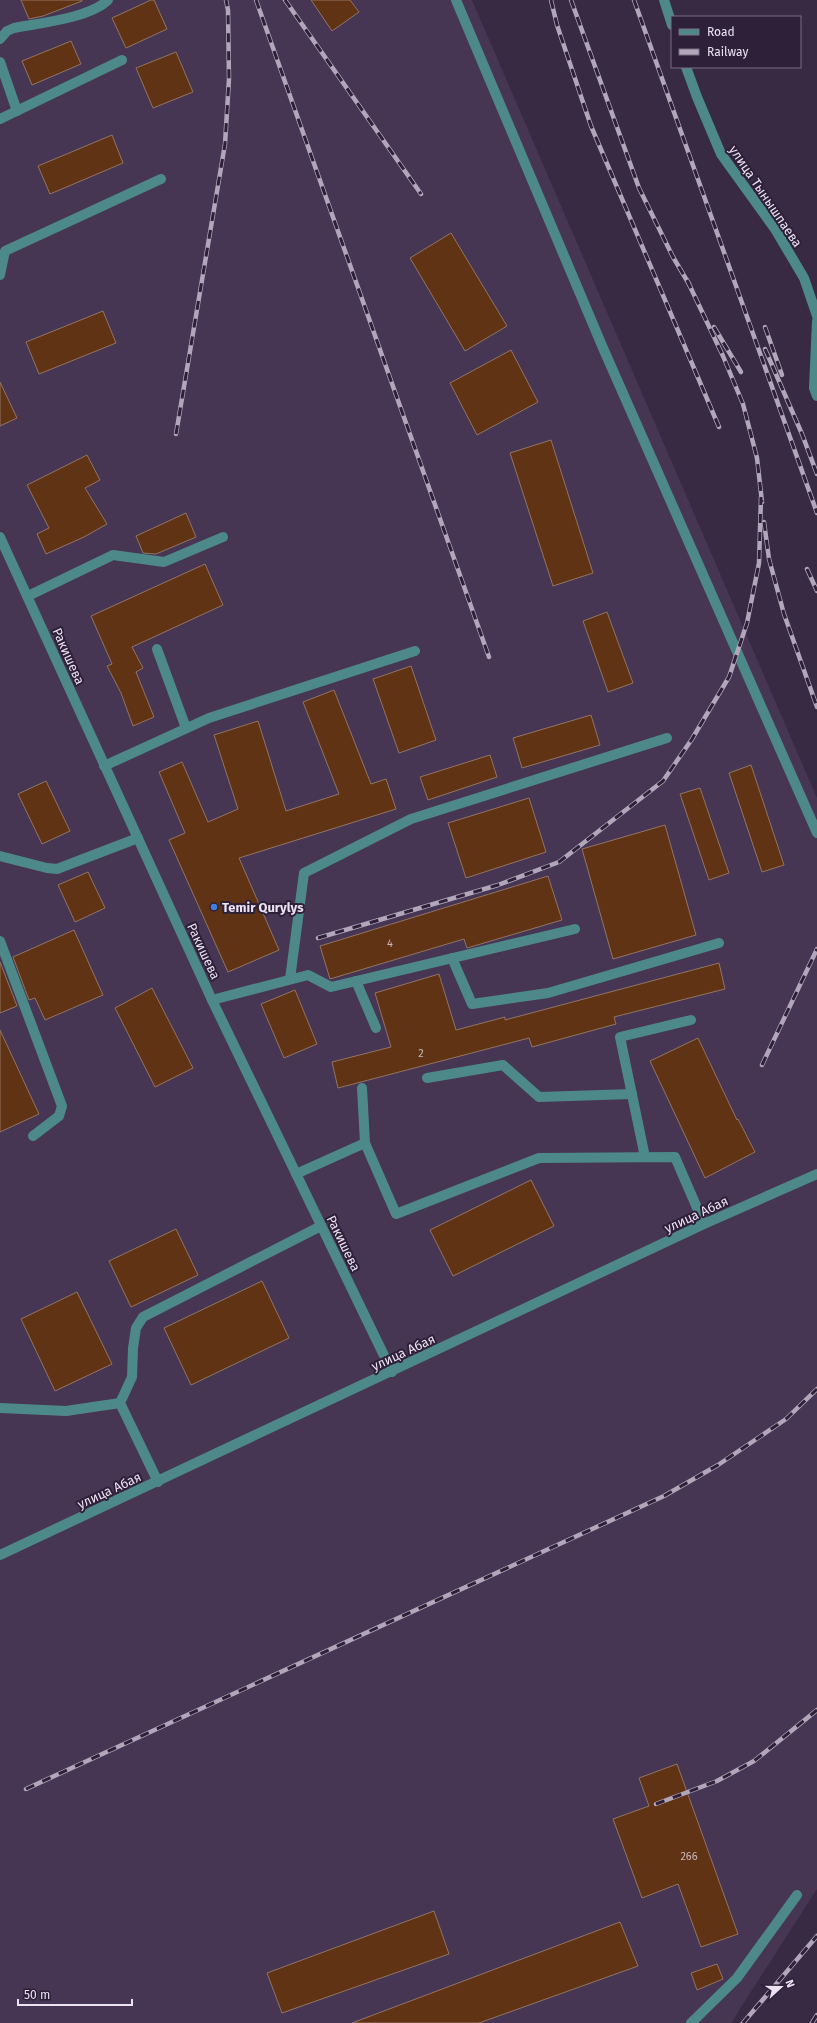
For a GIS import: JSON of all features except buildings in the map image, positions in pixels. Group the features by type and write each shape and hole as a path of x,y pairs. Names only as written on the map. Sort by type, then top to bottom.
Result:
{"street":[{"path":"0,39 7,31 14,28 86,13 99,7 108,0"},
{"path":"456,0 604,348 817,833"},
{"path":"664,0 671,21"},
{"path":"0,119 122,60"},
{"path":"0,62 17,111"},
{"name":"улица Тынышпаева","path":"686,68 697,98 722,154 775,229 804,278 817,316"},
{"path":"0,275 4,251 161,179"},
{"path":"817,320 814,388 817,396"},
{"path":"28,596 113,556 164,562 223,537"},
{"name":"Ракишева","path":"0,538 28,596 104,766 212,1000 392,1372"},
{"path":"157,649 186,728"},
{"path":"104,766 209,718 414,651"},
{"path":"290,979 304,873 410,819 667,738"},
{"path":"0,856 46,868 57,869 138,838"},
{"path":"212,1000 308,975 331,987 575,929"},
{"path":"0,941 62,1106 59,1116 33,1136"},
{"path":"452,958 472,1004 548,993 719,943"},
{"path":"356,981 376,1028"},
{"path":"645,1157 620,1037 691,1020"},
{"path":"426,1078 503,1065 539,1097 632,1094"},
{"path":"362,1088 365,1143 396,1214 539,1158 675,1157 704,1224"},
{"path":"296,1174 365,1143"},
{"name":"улица Абая","path":"0,1556 704,1224 817,1174"},
{"path":"158,1482 120,1403 132,1376 133,1348 136,1328 143,1317 321,1226"},
{"path":"0,1408 66,1411 120,1403"},
{"path":"691,2023 736,1978 797,1895"}],"shaded area":[{"path":"0,0 472,0 817,798 817,1889 731,2023 0,2023"}],"railway":[{"path":"176,434 225,144 229,79 228,10 226,0"},
{"path":"256,0 489,657"},
{"path":"285,0 421,194"},
{"path":"551,0 557,25 591,126 719,427"},
{"path":"571,0 639,188 673,257 689,284"},
{"path":"634,0 817,513"},
{"path":"687,280 723,356 743,404 757,458 762,502"},
{"path":"714,327 741,372"},
{"path":"765,327 782,375"},
{"path":"765,349 802,434 817,474"},
{"path":"318,938 498,885 559,862 663,781 692,739 729,677 747,623 759,563 761,497"},
{"path":"764,522 769,559 784,614 817,707"},
{"path":"807,569 817,591"},
{"path":"762,1065 817,949"},
{"path":"26,1789 664,1496 718,1465 786,1419 817,1389"},
{"path":"656,1804 717,1781 754,1761 817,1710"},
{"path":"743,2023 817,1936"},
{"path":"812,2023 817,2015"}],"place":[{"name":"Temir Qurylys","path":"214,907"}]}
